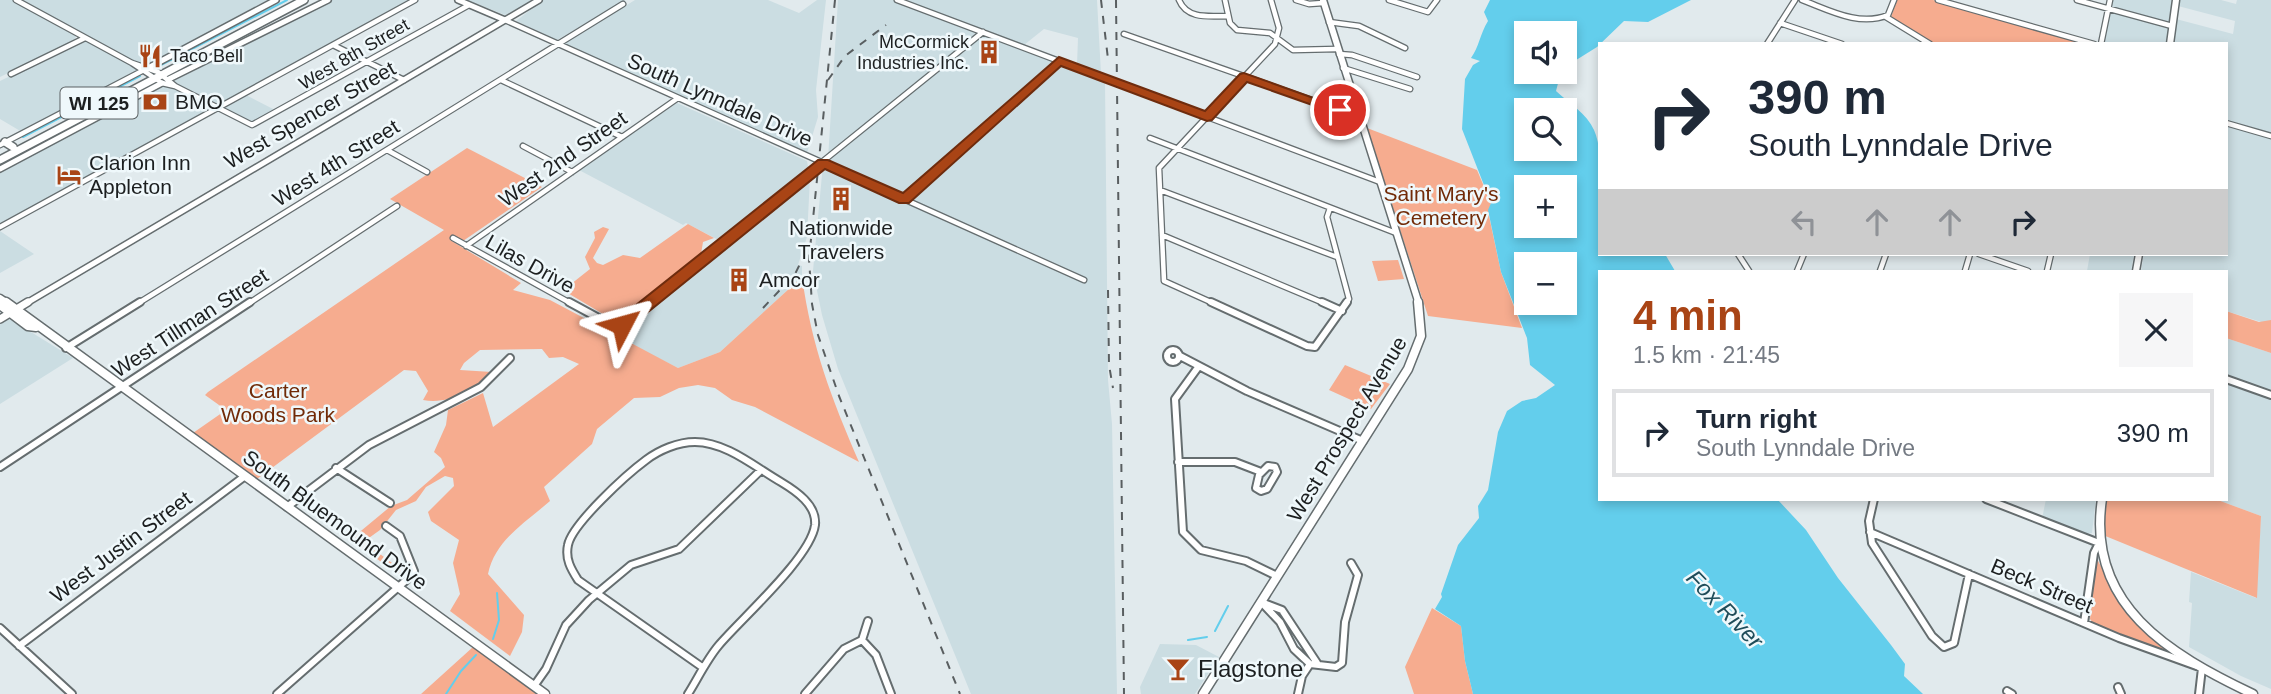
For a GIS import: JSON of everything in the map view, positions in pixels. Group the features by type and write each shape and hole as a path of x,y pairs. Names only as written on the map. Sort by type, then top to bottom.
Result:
{"main road":[{"name":"WI 125","path":"0,160 296,0"},
{"name":"WI 125","path":"0,154 304,0"},
{"path":"2170,42 2176,0"},
{"name":"West Prospect Avenue","path":"1203,694 1408,369 1422,338 1421,309 1323,2"},
{"path":"256,26 264,30"},
{"path":"53,132 61,137"},
{"path":"2,143 13,147"},
{"name":"South Bluemound Drive","path":"0,298 7,311 66,348 545,694"},
{"path":"2102,501 2099,543 2108,574 2128,606 2162,640 2202,668 2253,694"}],"street":[{"path":"16,0 217,108"},
{"path":"0,169 61,137 276,0"},
{"path":"169,79 328,0"},
{"path":"0,227 415,0"},
{"name":"South Lynndale Drive","path":"458,0 1084,280"},
{"name":"West Spencer Street","path":"7,311 539,0"},
{"path":"897,0 1380,182"},
{"path":"1179,0 1181,8 1187,13 1228,16"},
{"path":"1225,0 1231,25 1237,30 1266,32 1280,37"},
{"path":"1271,0 1280,37 1285,46 1293,50 1349,54 1417,77"},
{"path":"1296,0 1309,4 1323,2"},
{"path":"1389,0 1427,12 1437,0"},
{"path":"1768,42 1795,0"},
{"path":"1802,0 1866,19 1886,17 1927,42"},
{"path":"1886,17 1894,0"},
{"path":"1938,0 2087,42"},
{"path":"2077,0 2172,26"},
{"path":"2101,42 2110,0"},
{"name":"West 4th Street","path":"66,348 623,4"},
{"name":"West 8th Street","path":"217,108 251,125 261,123 469,5"},
{"path":"1329,22 1346,22 1367,29 1405,48"},
{"path":"1780,23 1836,42"},
{"path":"823,163 983,32"},
{"path":"1124,34 1360,117"},
{"path":"1280,37 1159,168 1166,284 1313,347 1321,341 1349,299 1327,217 1330,208"},
{"path":"11,74 85,38"},
{"path":"333,45 404,80"},
{"path":"904,200 1059,61"},
{"path":"132,63 142,71 169,79 175,86"},
{"path":"1343,68 1410,89"},
{"path":"2,143 142,71"},
{"path":"501,79 622,137"},
{"name":"West 2nd Street","path":"466,246 678,98"},
{"path":"2228,124 2271,136"},
{"path":"1150,138 1396,233"},
{"path":"523,146 572,172"},
{"path":"387,150 427,172"},
{"name":"Lilas Drive","path":"466,246 617,328 823,163"},
{"path":"1160,190 1337,257"},
{"name":"West Tillman Street","path":"0,467 397,205"},
{"path":"1162,236 1342,311"},
{"path":"453,238 466,246"},
{"path":"1985,256 2025,270"},
{"path":"1180,356 1247,391 1363,441"},
{"path":"287,507 336,468 382,437 481,387 510,358"},
{"path":"1199,366 1176,396 1182,528 1189,541 1206,553 1246,560 1277,576"},
{"path":"2228,380 2271,395"},
{"path":"688,694 702,667 717,647 799,558 813,534 815,519 809,504 793,489 722,448 701,442 669,447 646,460 583,518 569,538 566,554 578,580 702,667"},
{"path":"1178,462 1235,462 1261,472"},
{"path":"336,468 390,503"},
{"path":"534,686 549,668 568,623 597,594 634,563 667,555 679,548 760,471"},
{"name":"West Justin Street","path":"19,646 245,476"},
{"path":"1873,501 1868,521 1875,548 1932,636 1948,648 1954,643 1969,574"},
{"path":"1998,501 2099,543 2094,553 2084,623"},
{"path":"277,694 414,571 400,536 386,526"},
{"name":"Beck Street","path":"1870,532 2084,623 2202,668"},
{"path":"1261,602 1280,622 1294,649 1313,664 1336,667 1344,659 1345,621 1358,575 1351,563"},
{"path":"805,694 844,649 862,639 868,621"},
{"path":"0,628 72,694"},
{"path":"862,639 876,655 891,694"},
{"path":"1298,694 1302,676 1313,664"},
{"path":"2199,694 2202,668"}],"shaded area":[{"path":"0,0 272,0 22,132 0,119 0,81 90,37 73,28 67,31 76,36 74,41 0,77"},
{"path":"330,0 410,0 0,224 0,171"},
{"path":"467,0 535,0 505,15"},
{"path":"543,0 625,0 557,40 516,21"},
{"path":"635,0 768,0 799,13 817,0 826,0 816,90 818,117 807,153 564,44"},
{"path":"838,0 1097,0 1101,74 1105,82 1108,380 1112,424 1117,694 971,694 838,369 822,315 813,271 823,164 828,159","holes":["1044,29 1078,38 1077,65 1024,45"]},
{"path":"2111,0 2172,0 2167,42 2103,42"},
{"path":"2180,0 2221,0 2236,4 2237,0 2271,0 2271,325 2228,312 2228,270 2141,270 2144,256 2228,256 2228,126 2265,136 2265,132 2228,122 2228,42 2173,42 2176,19 2233,34 2235,21 2178,6"},
{"path":"246,95 277,111 252,124 222,108"},
{"path":"677,103 807,161 810,178 807,237 798,265 802,266 802,277 720,352 678,368 614,336 726,244 686,223 683,225 579,170"},
{"path":"0,231 34,254 0,273"},
{"path":"2090,256 2134,256 2131,270 2087,270"},
{"path":"10,319 73,358 0,404 0,322"},
{"path":"2228,339 2271,353 2271,689 2241,676 2189,647 2191,572 2256,598 2261,516 2220,501 2228,501"},
{"path":"2046,501 2096,501 2092,533 2085,534 2042,519"},
{"path":"1160,644 1196,645 1219,657 1195,694 1141,694 1140,687"}],"green space":[{"path":"1897,0 1933,0 2082,42 1930,42 1891,17"},
{"name":"Saint Mary's Cemetery","path":"1367,128 1477,170 1491,203 1489,216 1501,272 1514,307 1514,315 1517,315 1522,328 1428,316"},
{"name":"Carter Woods Park","path":"467,148 542,187 463,241 455,236 450,240 521,283 513,290 550,300 678,368 720,352 802,277 811,327 824,372 859,462 755,407 732,400 715,388 698,385 679,388 660,397 634,398 597,429 592,444 544,487 550,501 512,533 497,551 488,574 524,615 522,632 510,656 450,611 460,594 453,563 459,540 431,521 428,512 454,486 453,478 445,476 426,487 416,501 396,510 380,530 366,540 360,539 404,572 400,575 350,540 391,506 407,500 445,467 434,452 446,425 448,410 483,393 493,427 579,364 563,357 549,358 542,349 480,350 464,363 460,370 492,372 460,395 433,401 423,400 428,391 416,371 404,370 257,479 193,433 226,410 205,395 208,392 444,230 390,199"},
{"path":"688,224 714,238 703,242 701,254 624,317 613,320 566,292 566,288 590,269 585,257 595,238 594,232 603,227 609,229 593,258 603,265 623,255 640,258"},
{"path":"1398,260 1404,279 1378,281 1372,261"},
{"path":"2228,312 2259,322 2271,320 2271,353 2228,339"},
{"path":"1345,365 1390,384 1371,409 1329,390"},
{"path":"2102,501 2220,501 2261,516 2257,598 2098,533"},
{"path":"2096,557 2118,599 2177,656 2173,657 2093,623 2090,619"},
{"path":"1432,608 1461,626 1465,661 1473,694 1414,694 1405,667"},
{"path":"473,647 530,689 536,694 421,694"}],"water":[{"name":"Fox River","path":"1490,0 1691,0 1648,22 1624,21 1602,42 1598,42 1597,47 1577,60 1577,21 1514,21 1514,84 1558,84 1556,91 1564,98 1514,98 1514,161 1577,161 1577,110 1591,124 1598,141 1598,256 1666,256 1674,270 1598,270 1598,501 1779,501 1806,530 1838,578 1905,664 1904,676 1923,694 1473,694 1465,661 1461,626 1435,609 1442,597 1458,545 1479,518 1478,506 1488,490 1498,432 1507,411 1522,401 1536,398 1555,385 1530,365 1527,338 1518,315 1577,315 1577,252 1514,252 1514,305 1501,272 1488,210 1491,203 1462,129 1465,79 1473,65 1480,61 1471,58 1488,21 1484,12"}],"waterway":[{"path":"157,67 287,0"},
{"path":"23,137 140,76"},
{"path":"493,639 499,620 497,593"},
{"path":"1215,631 1228,606"},
{"path":"1188,640 1207,637"},
{"path":"446,694 461,671 476,655"}],"railway":[{"path":"835,0 809,259 812,304 818,335 839,396 960,694"},
{"path":"1101,0 1108,59"},
{"path":"1116,0 1124,694"},
{"path":"828,80 845,56 886,25"},
{"path":"763,308 795,274 806,252"},
{"path":"1108,290 1109,365 1113,388"}],"place":[{"name":"McCormick Industries Inc.","path":"989,52"},
{"name":"Taco Bell","path":"150,56"},
{"name":"BMO","path":"155,102"},
{"name":"Clarion Inn Appleton","path":"69,175"},
{"name":"Nationwide Travelers","path":"841,199"},
{"name":"Amcor","path":"739,280"},
{"name":"Flagstone","path":"1178,669"}],"route":[{"path":"622,325 823,163 904,200 1059,61 1207,117 1244,77 1340,110"}]}
